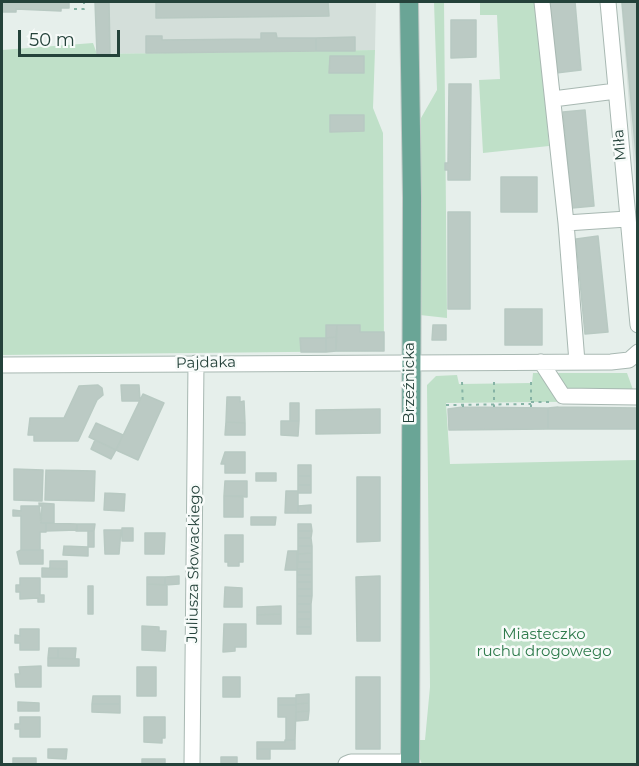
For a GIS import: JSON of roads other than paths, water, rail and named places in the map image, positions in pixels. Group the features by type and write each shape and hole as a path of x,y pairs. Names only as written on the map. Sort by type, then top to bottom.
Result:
{"main road":[{"name":"Brzeźnicka","path":"409,2 412,198 410,764"}],"street":[{"path":"542,2 566,223 577,362"},
{"name":"Miła","path":"608,2 616,92 631,197 627,219 638,325"},
{"path":"553,99 616,92"},
{"path":"566,223 627,219"},
{"path":"410,362 624,362 637,357"},
{"name":"Pajdaka","path":"2,365 410,362"},
{"path":"541,362 563,396 638,397"},
{"name":"Juliusza Słowackiego","path":"192,765 196,363"},
{"path":"346,765 351,762 410,764"}],"park label":[{"name":"Miasteczko ruchu drogowego","path":"544,644"}]}
